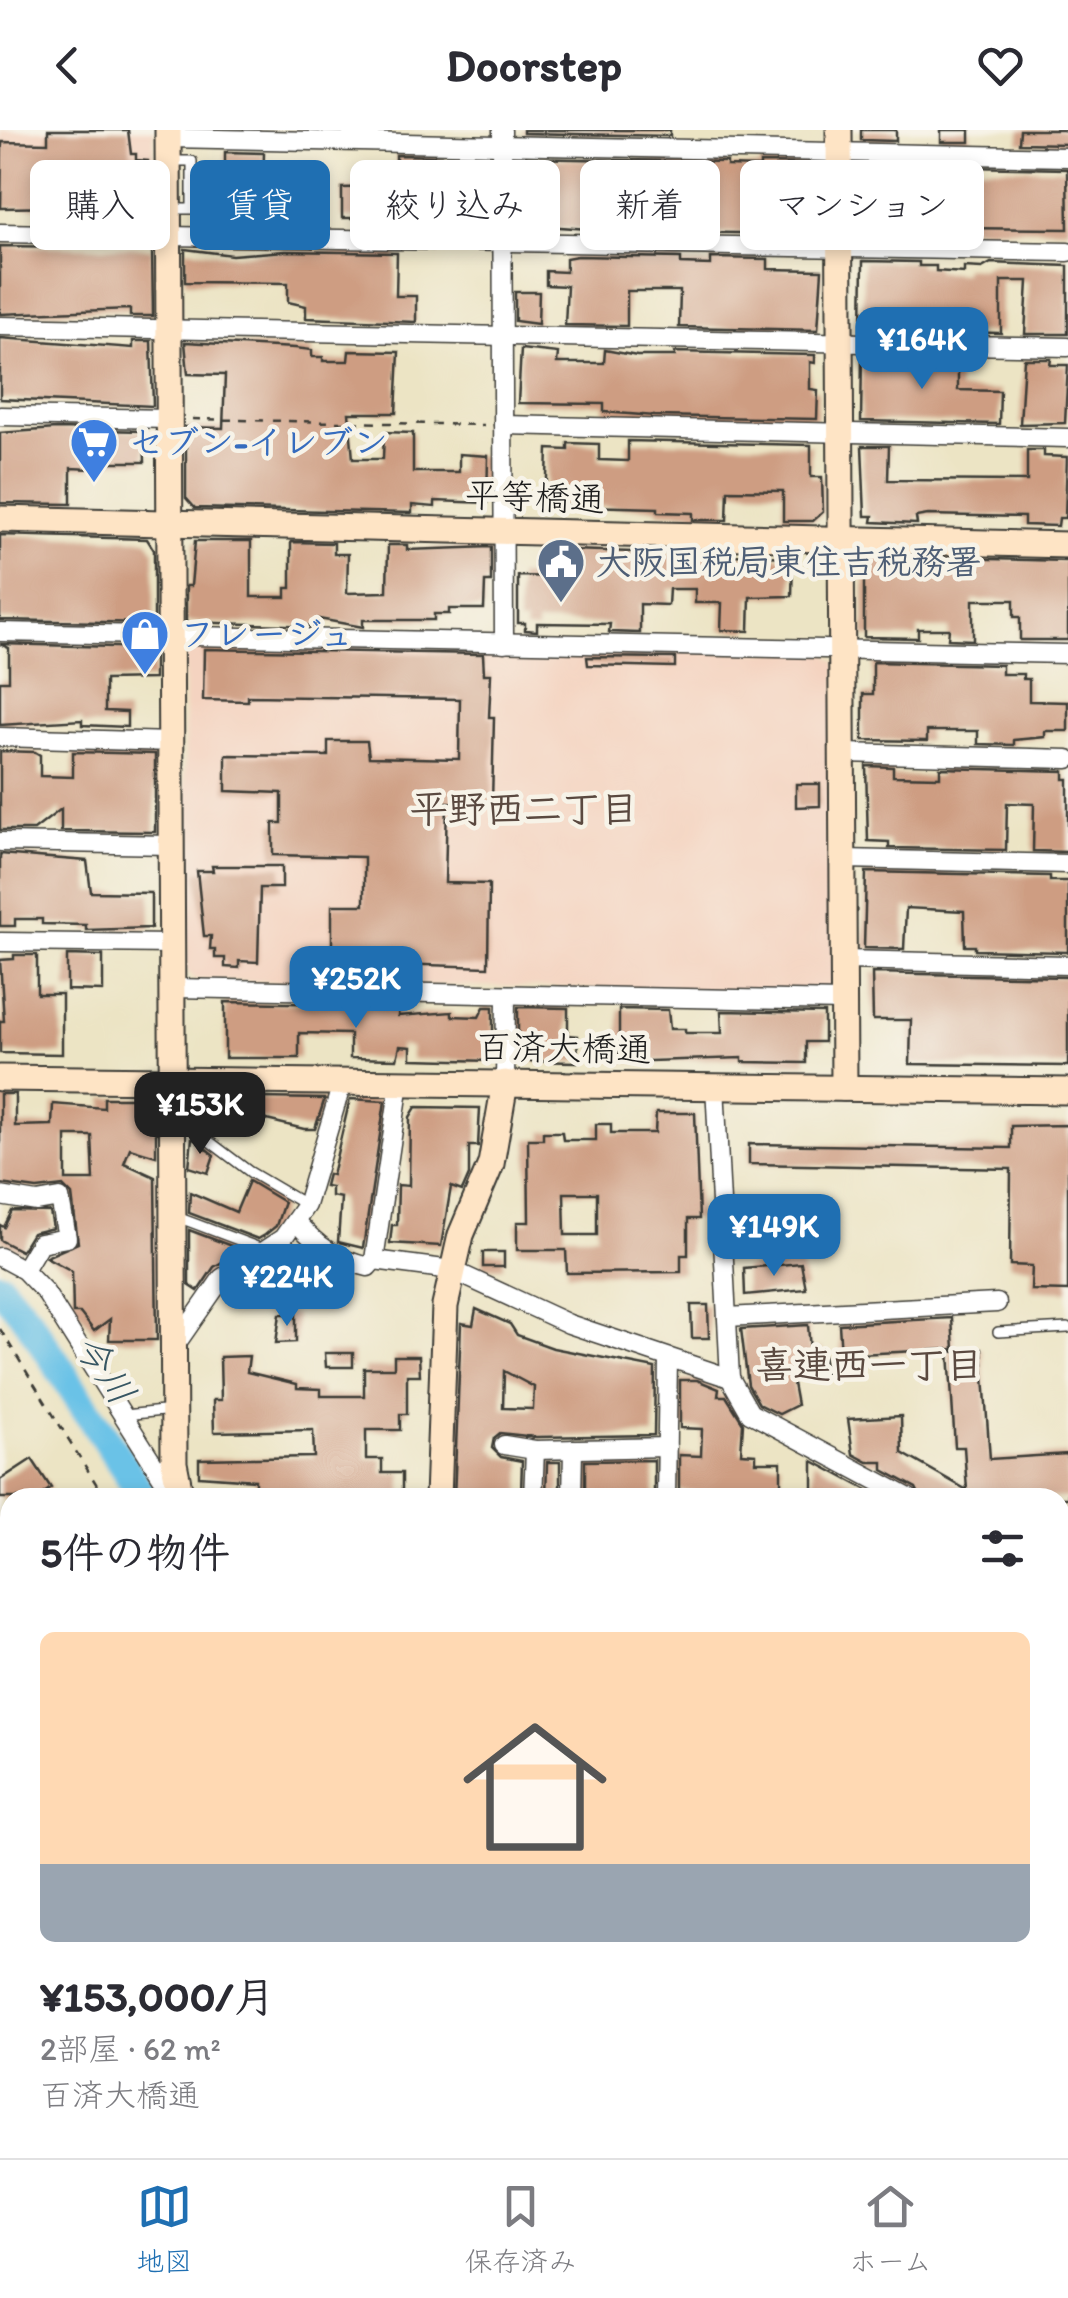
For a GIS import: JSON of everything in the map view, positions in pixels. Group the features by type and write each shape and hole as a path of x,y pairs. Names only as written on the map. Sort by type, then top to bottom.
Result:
{"street":[{"path":"168,143 502,138 839,141 1068,157"},
{"path":"0,233 30,234"},
{"path":"170,237 350,241"},
{"path":"560,245 740,247"},
{"path":"168,250 178,1488"},
{"path":"503,250 504,643"},
{"path":"839,250 844,1088"},
{"path":"954,250 1068,252"},
{"path":"0,326 502,339 1068,347"},
{"path":"0,416 170,419"},
{"path":"503,426 1068,438"},
{"name":"平等橋通","path":"0,519 1068,545"},
{"path":"0,632 172,632 1068,654"},
{"path":"0,737 171,742"},
{"path":"844,753 1068,759"},
{"path":"0,842 172,845"},
{"path":"844,859 1068,864"},
{"path":"0,942 172,944"},
{"path":"844,960 1068,965"},
{"path":"173,988 844,1001"},
{"path":"438,1488 444,1306 452,1270 491,1164 505,1083 506,996"},
{"name":"百済大橋通","path":"0,1078 1068,1091"},
{"path":"174,1347 222,1278 283,1238 300,1213 342,1080"},
{"path":"300,1213 319,1248 338,1260 368,1268 374,1260 400,1082"},
{"path":"715,1085 730,1378 750,1412 891,1488"},
{"path":"0,1196 37,1202 60,1198 67,1238 40,1242 24,1270"},
{"path":"0,1257 24,1270 45,1292 172,1488"},
{"path":"374,1260 452,1270 569,1324 730,1378"},
{"path":"727,1317 997,1303"},
{"path":"666,1488 668,1358"},
{"path":"504,1445 535,1450 667,1447"},
{"path":"572,1488 573,1449"},
{"path":"533,1488 535,1450"}],"lane":[{"path":"174,1114 300,1213"},
{"path":"174,1216 264,1250"},
{"path":"998,1332 1068,1328"},
{"path":"125,1415 174,1409"}],"path":[{"path":"170,419 503,426"},
{"path":"0,1329 99,1488"}],"shaded area":[{"path":"0,130 154,130 154,160 30,160 30,176 0,176"},
{"path":"184,643 826,653 837,663 838,985 829,994 195,980 186,969"}],"building":[{"path":"48,130 128,130 131,154 136,154 136,160 30,160 30,208 1,208 2,142 48,143"},
{"path":"670,130 670,136 523,133"},
{"path":"861,130 896,130 896,141 861,140"},
{"path":"941,130 970,130 970,142 941,142"},
{"path":"1020,130 1063,130 1068,132 1068,144 1019,143"},
{"path":"225,152 264,153 264,160 225,160"},
{"path":"396,155 441,156 441,160 396,160"},
{"path":"522,158 624,160 580,160 580,228 560,227 560,160 515,160"},
{"path":"720,162 740,166 740,233 720,233"},
{"path":"984,167 1067,169 1068,229 984,228"},
{"path":"342,188 350,188 350,218 342,218"},
{"path":"0,246 30,246 30,250 152,250 153,316 130,316 130,309 0,314"},
{"path":"185,249 232,255 285,251 397,253 396,296 416,296 416,322 306,318 306,306 288,302 288,283 185,282"},
{"path":"566,258 681,258 681,264 711,265 711,258 768,259 768,269 822,270 818,330 679,327 680,291 627,291 627,326 565,325 567,286 546,285 546,271 566,272"},
{"path":"863,261 919,262 919,266 936,266 936,271 964,273 964,267 982,268 991,263 1068,266 1068,334 1025,334 1028,281 1001,281 1001,333 862,330"},
{"path":"515,292 539,292 538,324 515,321"},
{"path":"0,338 133,348 133,341 151,341 153,406 0,399"},
{"path":"185,342 312,350 312,357 323,357 323,361 348,361 349,351 399,352 396,413 349,413 353,459 383,459 384,432 413,433 413,472 459,472 459,454 488,456 487,503 435,501 435,507 412,505 412,513 195,508 186,498 186,427 223,428 225,375 188,374"},
{"path":"521,349 558,353 557,363 604,363 605,350 637,356 675,356 675,352 815,355 815,363 810,362 810,389 818,390 817,419 655,416 604,412 604,404 518,403"},
{"path":"862,355 958,357 958,390 1000,391 999,424 861,421"},
{"path":"1024,359 1051,359 1050,365 1068,365 1065,423 1020,424"},
{"path":"56,429 144,431 145,462 91,462 91,469 71,468 71,504 0,503 0,433"},
{"path":"628,441 811,445 811,477 822,477 823,512 813,521 783,521 783,491 728,490 727,520 693,520 693,513 658,512 658,508 546,505 548,449 568,450 568,443 599,444 599,460 628,461"},
{"path":"862,446 889,446 888,480 1027,481 1027,450 1067,457 1065,518 1059,518 1058,526 1024,525 1024,517 928,515 916,517 917,524 872,522 873,516 865,516"},
{"path":"0,535 147,539 154,550 154,623 0,620"},
{"path":"195,541 251,541 251,597 286,597 286,588 291,588 291,542 334,543 334,554 348,554 347,593 387,592 388,545 407,545 407,550 491,547 491,582 485,582 484,609 449,609 449,614 434,614 434,620 363,620 363,627 319,619 319,626 186,622 186,586 191,586"},
{"path":"570,550 793,557 792,596 750,597 749,631 721,630 722,603 695,603 695,589 669,589 668,605 640,604 640,633 609,632 610,624 537,623 537,631 525,630 525,623 518,623 518,576 565,577"},
{"path":"872,556 1068,561 1068,640 1020,640 1020,617 1014,617 1014,600 973,600 973,640 948,639 949,629 918,629 918,638 864,637 864,563"},
{"path":"0,644 154,648 154,679 105,680 105,711 127,712 127,727 82,725 82,720 0,725 0,681 9,681 9,648"},
{"path":"204,649 483,654 484,674 491,674 489,717 494,717 492,804 447,802 445,883 489,884 488,967 332,962 332,905 364,905 364,857 273,855 273,823 282,823 282,793 226,791 226,755 328,756 328,741 367,741 369,757 459,759 460,699 248,696 248,701 203,700"},
{"path":"587,657 675,658 675,667 588,665"},
{"path":"873,662 1002,665 1002,674 1023,674 1023,679 1029,679 1029,701 1068,702 1068,731 1045,731 1045,737 1014,740 1014,745 978,744 978,731 927,731 927,741 863,740 863,694 873,694"},
{"path":"0,751 35,752 40,755 40,776 73,777 73,752 155,754 155,832 61,831 61,809 34,830 0,830"},
{"path":"866,766 893,767 893,776 940,777 940,768 1064,771 1064,779 1068,779 1068,852 1033,851 1034,804 1007,803 1006,850 889,848 889,842 868,841"},
{"path":"796,784 820,784 820,806 796,807"},
{"path":"0,854 87,861 91,892 151,893 151,928 86,930 86,925 42,924 42,919 15,919 15,926 0,926"},
{"path":"212,866 282,866 282,888 260,888 258,962 239,961 239,968 225,967 225,958 215,958 215,949 210,949 211,936 204,936 197,871 213,871"},
{"path":"866,872 1050,876 1050,881 1068,881 1068,952 975,950 975,946 965,946 964,911 906,908 904,949 864,948"},
{"path":"14,955 37,955 37,994 62,994 62,1054 0,1053 0,1021 4,1021 0,960 14,959"},
{"path":"67,955 103,956 103,991 67,990"},
{"path":"872,973 1068,977 1068,1066 910,1064 911,1020 873,1020"},
{"path":"225,1002 399,1005 398,1016 452,1012 452,1016 479,1017 484,1007 493,1007 493,1061 411,1059 411,1047 400,1046 397,1059 350,1058 350,1034 299,1033 299,1058 225,1058"},
{"path":"518,1007 568,1008 568,1035 578,1036 577,1062 518,1061"},
{"path":"619,1009 668,1010 670,1029 685,1029 685,1033 722,1033 721,1011 824,1013 824,1042 806,1042 806,1063 742,1062 742,1058 619,1062"},
{"path":"0,1094 15,1094 15,1126 52,1125 53,1104 104,1108 104,1098 148,1098 156,1107 156,1156 130,1148 124,1163 155,1177 157,1340 109,1340 110,1319 94,1331 80,1313 73,1313 72,1271 46,1257 78,1243 72,1195 63,1186 37,1189 0,1184","holes":["66,1136 92,1136 94,1180 66,1180"]},
{"path":"203,1097 324,1101 315,1129 304,1129 246,1115"},
{"path":"350,1099 385,1101 363,1248 338,1242 341,1198 331,1196 331,1187 325,1186 328,1174 332,1175"},
{"path":"416,1107 480,1108 478,1146 469,1146 469,1175 462,1191 451,1187 441,1246 390,1243 392,1225 397,1225 398,1185 409,1186 410,1117"},
{"path":"656,1113 695,1113 699,1219 688,1219 688,1255 681,1255 681,1272 567,1273 566,1250 517,1250 517,1222 529,1222 528,1139 543,1139 543,1132 562,1132 563,1140 596,1140 596,1124 611,1124 611,1133 655,1133","holes":["564,1193 597,1193 597,1235 565,1235"]},
{"path":"1068,1125 1068,1291 1031,1290 1032,1266 1010,1265 1011,1169 749,1164 749,1144 1011,1148 1011,1126"},
{"path":"192,1138 214,1155 208,1173 189,1167"},
{"path":"249,1181 284,1202 276,1226 258,1239 189,1213 190,1192 236,1212"},
{"path":"12,1211 50,1212 53,1228 32,1233 21,1251 0,1240 0,1225 4,1227"},
{"path":"189,1230 242,1250 214,1267 198,1291 189,1285"},
{"path":"483,1252 504,1252 504,1267 483,1267"},
{"path":"801,1263 806,1289 745,1295 744,1268"},
{"path":"691,1305 708,1305 709,1338 692,1338"},
{"path":"476,1309 510,1324 517,1335 553,1348 655,1368 654,1435 536,1437 500,1433 492,1448 501,1457 522,1461 521,1488 454,1488 461,1323 473,1325","holes":["504,1371 534,1387 533,1409 503,1408"]},
{"path":"280,1314 296,1314 296,1342 276,1343"},
{"path":"952,1318 954,1349 841,1355 839,1324"},
{"path":"808,1325 810,1350 822,1348 826,1372 792,1378 797,1405 779,1414 759,1404 748,1385 741,1329"},
{"path":"982,1349 990,1459 1067,1454 1068,1488 967,1488 964,1447 955,1447 949,1352"},
{"path":"325,1353 353,1353 353,1367 326,1367"},
{"path":"249,1356 247,1372 297,1384 297,1388 321,1389 321,1396 364,1396 364,1368 394,1368 394,1356 419,1356 420,1375 407,1375 407,1414 400,1414 400,1430 366,1430 366,1459 382,1459 382,1473 402,1473 402,1488 255,1488 255,1480 199,1476 199,1459 314,1457 313,1430 214,1432 213,1400 221,1400 220,1357"},
{"path":"680,1380 697,1380 719,1389 718,1396 726,1396 743,1423 741,1453 756,1454 756,1462 781,1462 781,1488 679,1488 679,1455 701,1456 702,1429 680,1428"},
{"path":"901,1416 902,1453 963,1488 916,1488 883,1470 883,1462 868,1462 853,1454 848,1419"},
{"path":"32,1459 51,1488 0,1488 0,1480"},
{"path":"654,1460 654,1488 585,1488 585,1461"},
{"path":"813,1461 863,1488 813,1488"},
{"path":"547,1462 560,1462 560,1488 546,1488"}],"waterway":[{"name":"今川","path":"0,1286 28,1320 137,1488"}],"place":[{"name":"セブン-イレブン","path":"94,484"},
{"name":"大阪国税局東住吉税務署","path":"561,604"},
{"name":"フレージュ","path":"145,676"}],"district":[{"name":"平野西二丁目","path":"524,809"},
{"name":"喜連西一丁目","path":"869,1365"}]}
